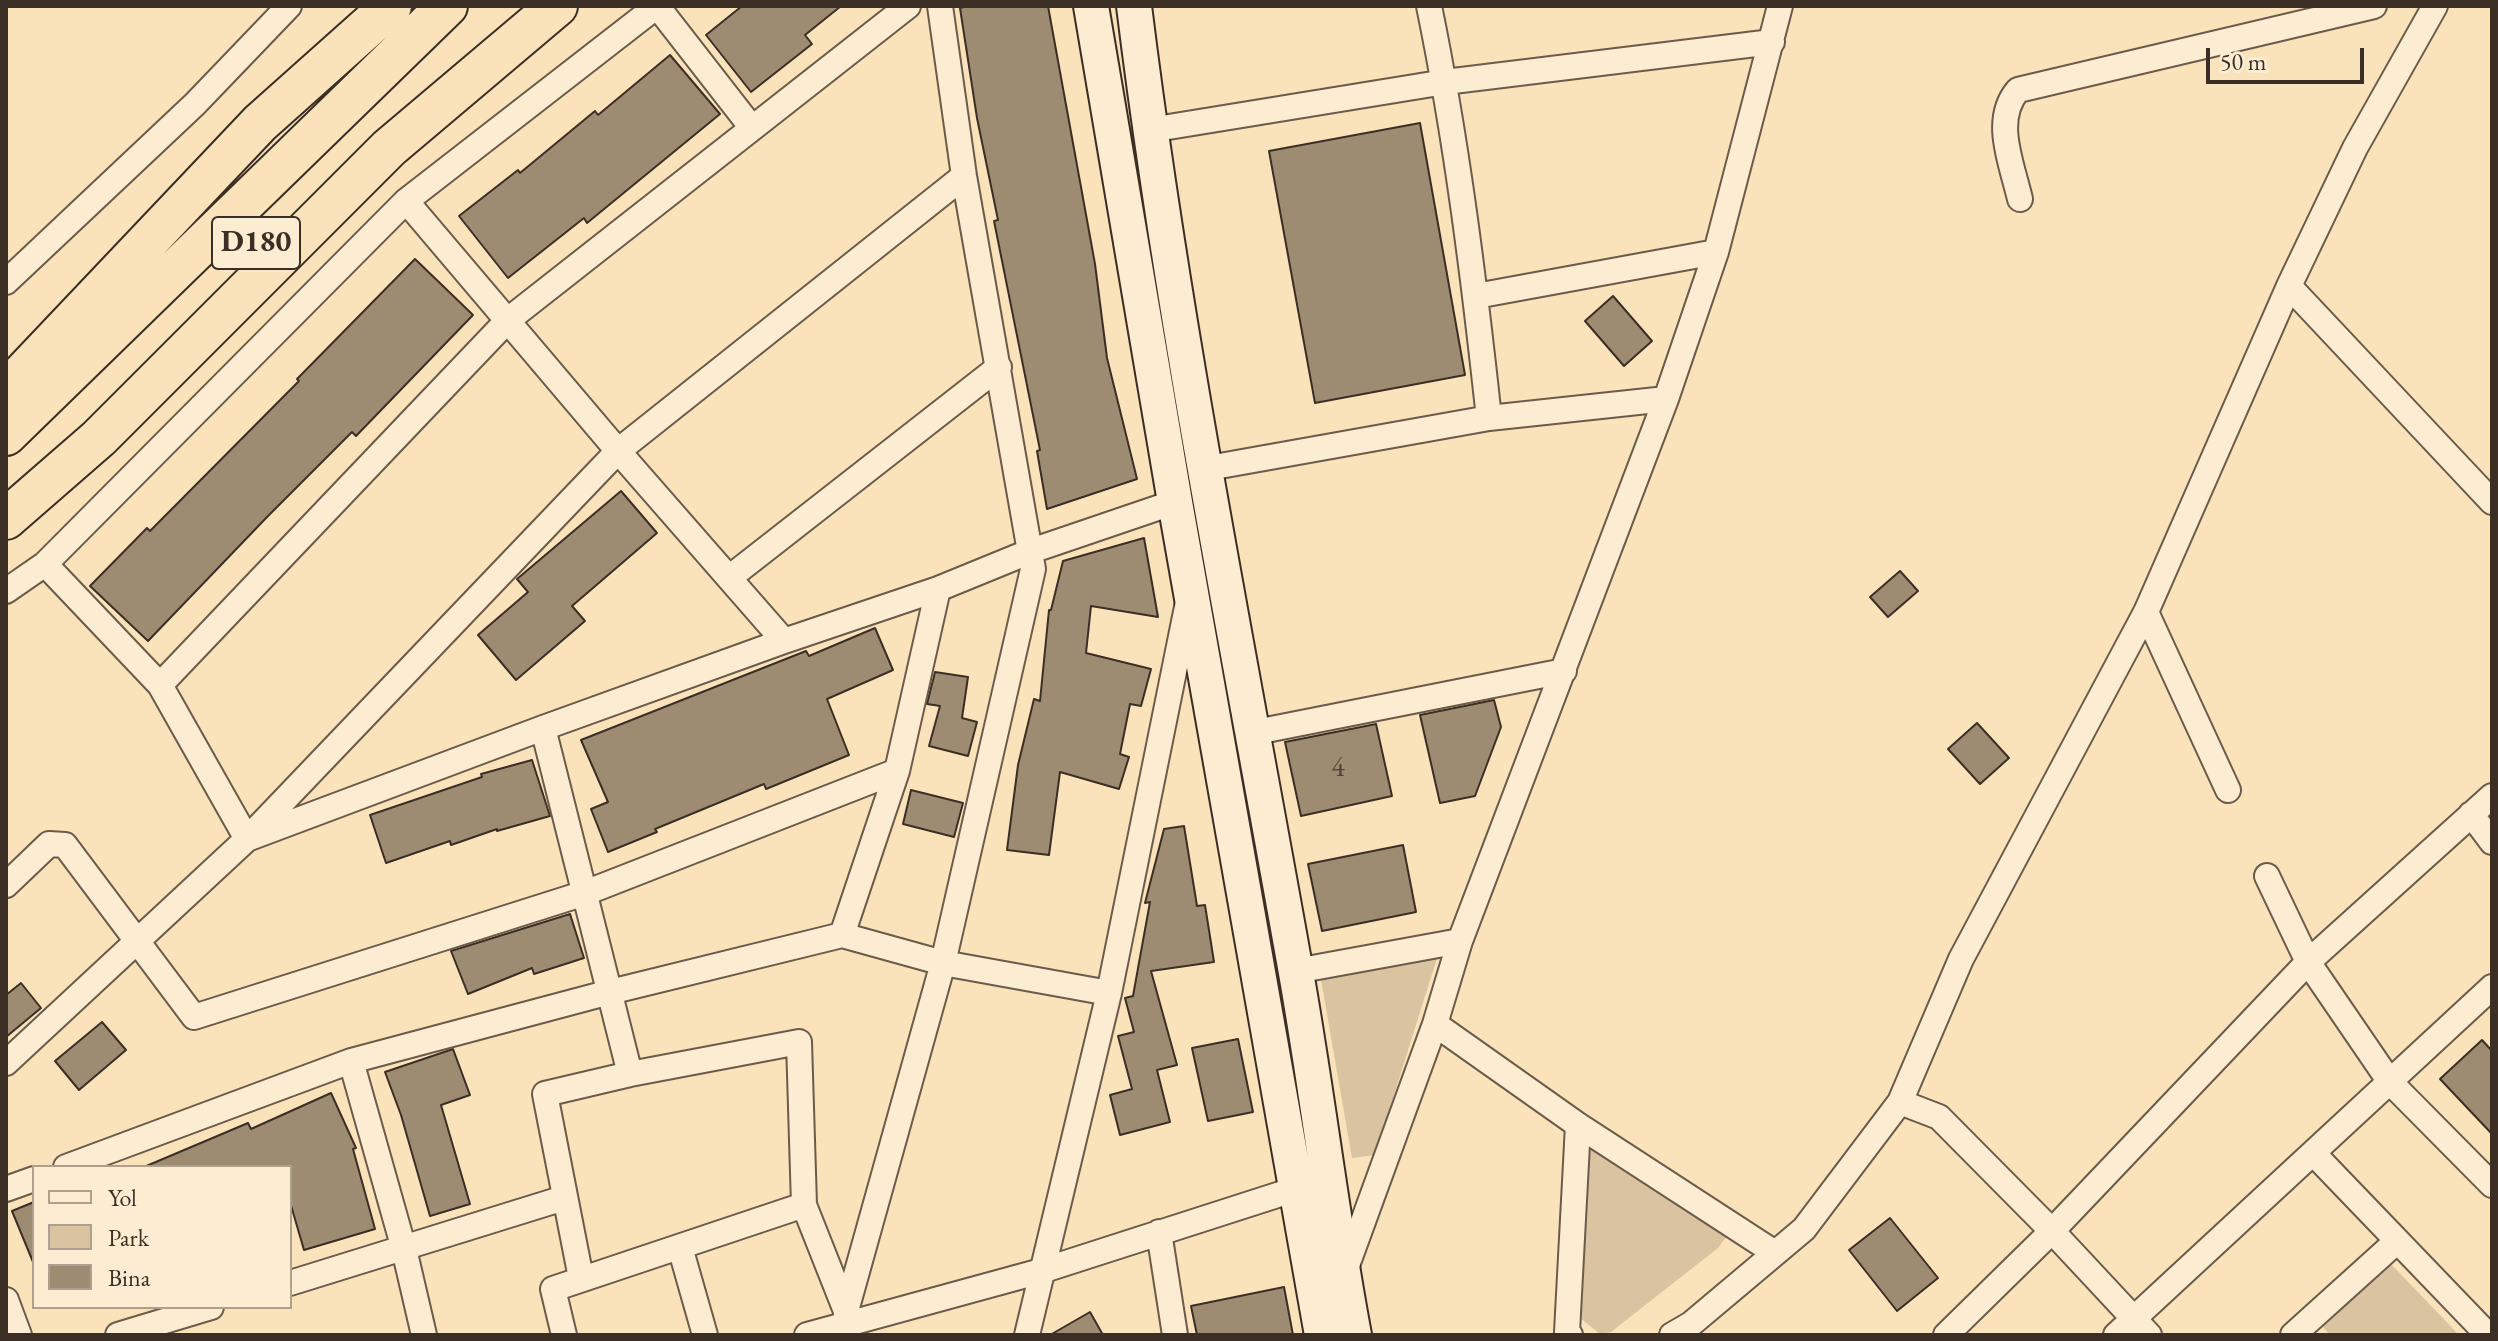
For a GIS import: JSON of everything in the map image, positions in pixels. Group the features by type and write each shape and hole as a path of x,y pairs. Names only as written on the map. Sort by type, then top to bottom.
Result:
{"highway":[{"path":"6,391 260,123 391,6"},
{"path":"6,435 447,6"},
{"name":"D180","path":"6,492 336,163 517,6"},
{"path":"6,519 99,438 389,148 557,6"}],"main road":[{"path":"1091,6 1189,485 1251,733 1296,971 1354,1335"},
{"path":"1134,6 1189,485 1191,587 1322,1335"}],"street":[{"path":"6,282 195,104 289,6"},
{"path":"6,591 45,564 406,201 657,6 752,128"},
{"path":"160,685 508,320 908,6"},
{"path":"846,1317 943,963 1033,569 964,176 940,6"},
{"path":"1429,6 1445,82 1476,296 1489,418"},
{"path":"1343,1277 1435,1024 1460,941 1666,399 1716,252 1780,6"},
{"path":"2020,199 2004,129 2007,103 2018,90 2374,6"},
{"path":"1687,1331 1804,1229 1900,1102 1961,959 2146,612 2289,286 2355,148 2435,6"},
{"path":"1150,130 1445,82 1772,42"},
{"path":"6,1063 247,839 618,451 964,176"},
{"path":"406,201 784,641"},
{"path":"1476,296 1716,252"},
{"path":"2289,286 2492,502"},
{"path":"729,578 999,367"},
{"path":"247,839 543,728 938,589 1189,485 1489,418 1666,399"},
{"path":"45,564 160,685 247,839"},
{"path":"1032,1330 1041,1271 1109,993 1191,587"},
{"path":"842,935 897,771 938,589"},
{"path":"2146,612 2228,790"},
{"path":"1251,733 1564,671"},
{"path":"543,728 630,1074"},
{"path":"6,885 49,844 65,845 194,1017 585,893 897,771"},
{"path":"1946,1335 2052,1231 2308,962 2492,796"},
{"path":"2471,814 2492,842"},
{"path":"2267,876 2308,962 2390,1082 2492,1185"},
{"path":"71,1165 351,1061 610,992 842,935 943,963 1109,993"},
{"path":"1296,971 1460,941"},
{"path":"2116,1335 2142,1326 2314,1154 2390,1082 2488,998"},
{"path":"1435,1024 1578,1125 1775,1253"},
{"path":"581,1278 545,1094 630,1074 799,1042 804,1205 846,1317"},
{"path":"351,1061 404,1249 424,1335"},
{"path":"1900,1102 1939,1117 2142,1326"},
{"path":"1570,1335 1567,1332 1578,1125"},
{"path":"2314,1154 2396,1242 2489,1334"},
{"path":"6,1189 32,1180"},
{"path":"807,1335 846,1317 1041,1271 1296,1189"},
{"path":"292,1282 564,1198"},
{"path":"564,1335 553,1289 804,1205"},
{"path":"1159,1232 1175,1335"},
{"path":"2299,1333 2396,1242"},
{"path":"680,1247 705,1335"},
{"path":"6,1300 19,1335"},
{"path":"118,1335 204,1309"}],"green space":[{"path":"1438,955 1375,1155 1352,1158 1320,974"},
{"path":"1589,1144 1729,1233 1718,1248 1611,1332 1600,1334 1579,1317"},
{"path":"2390,1263 2459,1335 2330,1335 2323,1327"}],"building":[{"path":"742,6 841,6 805,35 812,44 751,92 706,35"},
{"path":"1048,6 1095,264 1107,358 1137,479 1047,509 1037,451 1040,450 994,221 998,220 977,118 960,8"},
{"path":"670,55 720,114 587,223 584,218 508,278 459,216 518,170 520,173 595,111 598,115"},
{"path":"1420,123 1465,375 1315,403 1269,151"},
{"path":"415,259 473,315 356,436 352,432 268,516 148,641 90,586 147,528 150,531"},
{"path":"1613,296 1652,341 1624,366 1585,321"},
{"path":"621,491 657,533 572,606 585,621 516,680 478,635 528,592 517,579"},
{"path":"1144,538 1158,617 1091,606 1086,653 1151,669 1141,706 1130,704 1120,754 1129,757 1119,789 1060,772 1049,855 1007,850 1018,765 1034,699 1040,701 1049,610 1063,561"},
{"path":"1900,571 1918,591 1888,617 1870,597"},
{"path":"875,628 893,670 827,699 849,755 766,789 764,784 608,852 591,809 608,802 581,740 806,651 809,656"},
{"path":"935,672 968,677 962,718 977,722 968,756 929,746 940,706 927,704"},
{"path":"1494,700 1501,727 1475,796 1440,803 1420,715"},
{"path":"1977,723 2009,758 1980,784 1948,749"},
{"path":"1376,724 1392,796 1301,816 1285,742"},
{"path":"532,760 550,816 497,829 451,845 450,841 386,863 370,815 482,777 481,774"},
{"path":"911,790 963,803 954,837 903,824"},
{"path":"1184,826 1197,906 1205,905 1214,962 1151,971 1177,1065 1157,1070 1170,1122 1120,1135 1110,1095 1132,1089 1118,1036 1134,1032 1125,998 1133,996 1150,902 1145,903 1164,829"},
{"path":"1403,845 1416,912 1322,931 1308,864"},
{"path":"570,914 584,958 534,974 532,968 468,994 451,951"},
{"path":"21,983 41,1008 6,1037 6,995"},
{"path":"102,1022 126,1050 79,1090 55,1061"},
{"path":"1238,1039 1253,1112 1208,1121 1192,1048"},
{"path":"2482,1040 2492,1051 2492,1134 2440,1079"},
{"path":"453,1049 470,1095 441,1105 470,1204 430,1216 401,1115 385,1072"},
{"path":"331,1093 356,1148 353,1149 375,1229 304,1250 292,1209 292,1165 149,1165 248,1123 251,1129"},
{"path":"32,1203 32,1260 12,1211"},
{"path":"1890,1218 1938,1278 1897,1311 1849,1250"},
{"path":"1284,1287 1293,1335 1197,1335 1191,1306"},
{"path":"1090,1312 1103,1335 1050,1335"}]}
